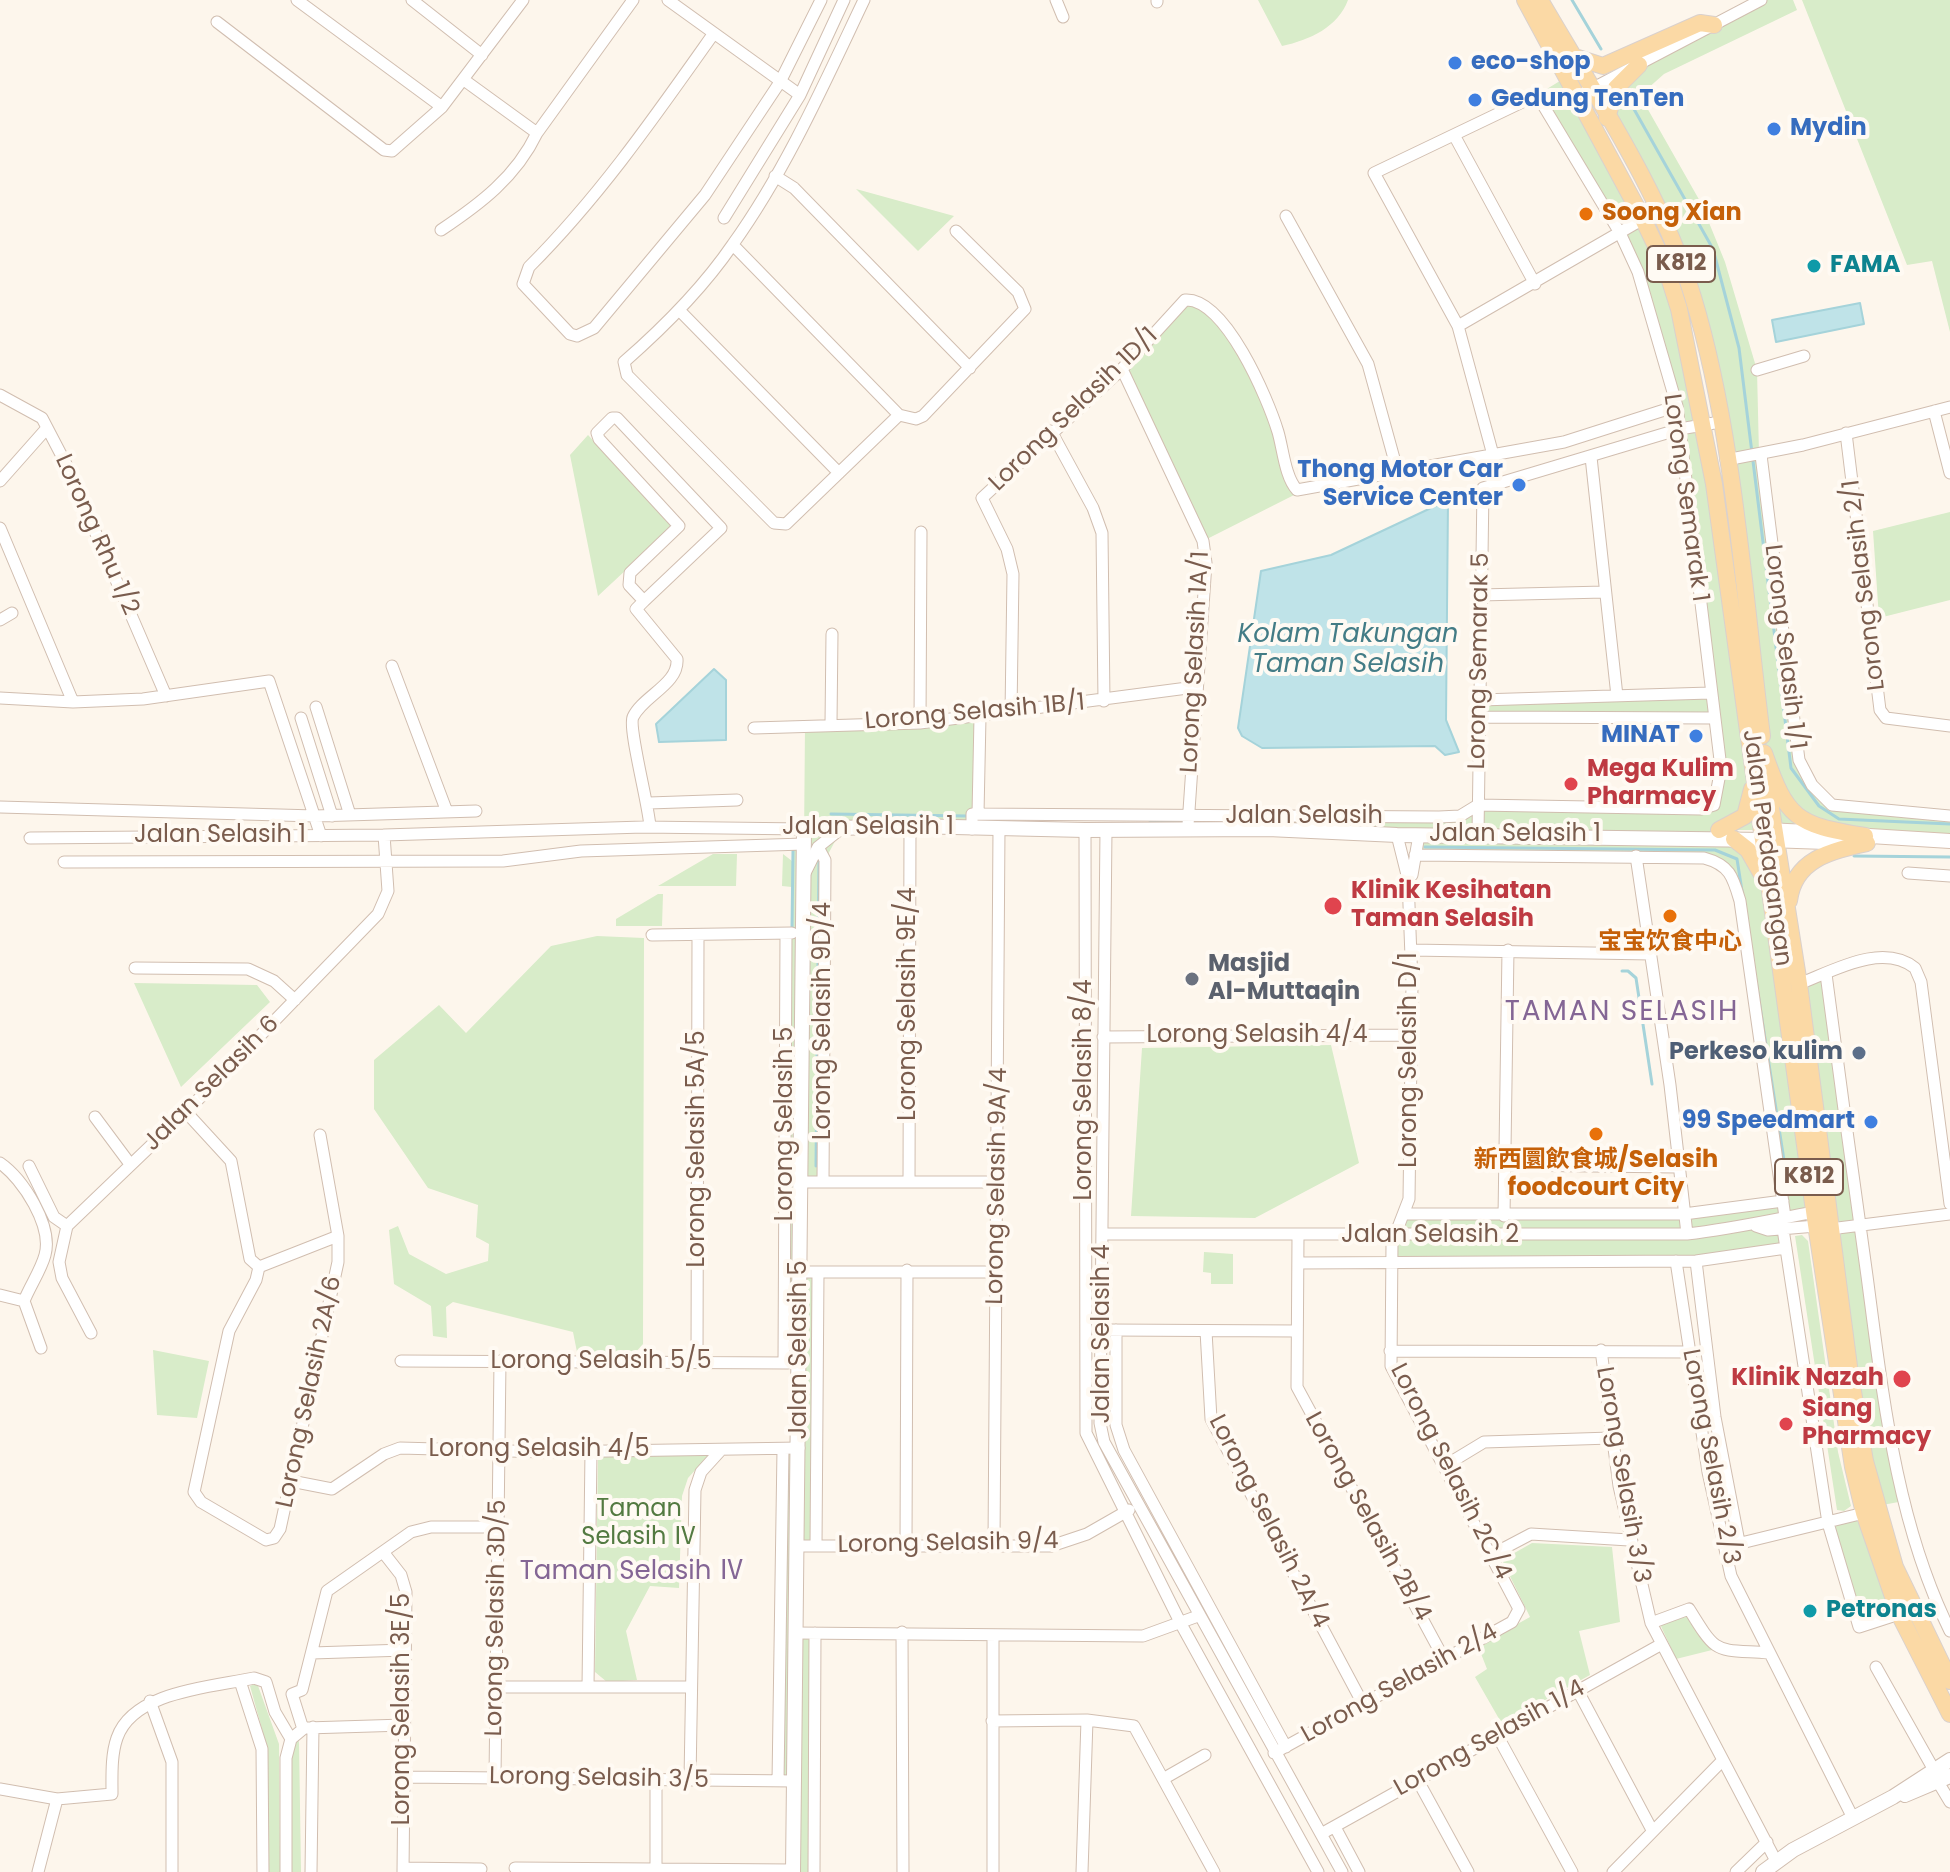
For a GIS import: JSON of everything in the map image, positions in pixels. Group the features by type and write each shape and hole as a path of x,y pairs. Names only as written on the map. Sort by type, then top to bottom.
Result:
{"main road":[{"name":"Jalan Perdagangan","path":"1525,0 1584,92 1607,118 1679,256 1693,298 1759,760 1773,895 1853,1467 1864,1513 1899,1614 1950,1714"},
{"name":"Jalan Perdagangan","path":"1540,0 1572,56 1584,92 1665,265 1712,423 1733,459 1759,760"},
{"path":"1572,56 1603,66 1700,23 1714,25"},
{"path":"1607,118 1616,88 1639,65"},
{"path":"1759,760 1750,807 1745,816 1719,835 1748,850 1773,895"},
{"path":"1759,760 1780,797 1797,817 1866,840"},
{"name":"Jalan Perdagangan","path":"1769,835 1799,984 1820,1222 1865,1461 1895,1567 1944,1657 1950,1681"},
{"path":"1789,924 1791,886 1805,867 1823,854 1866,840"}],"street":[{"path":"297,0 442,107"},
{"path":"412,0 482,55"},
{"path":"217,22 384,150 399,149 442,107 523,0"},
{"path":"441,230 496,190 526,156 537,133 633,0"},
{"path":"668,0 800,95"},
{"path":"714,33 621,165 579,217 529,267 523,284 570,334 577,336 594,328 679,231 780,82 821,0"},
{"path":"724,218 800,95 844,0"},
{"path":"864,0 775,176 733,245 679,310 624,362 627,375 774,523 786,524 899,415"},
{"path":"1056,0 1063,17"},
{"path":"1584,92 1761,0"},
{"path":"464,80 537,133"},
{"name":"Lorong Semarak 1","path":"1454,135 1537,95 1620,233 1638,272 1677,406 1721,768"},
{"path":"1493,455 1458,326 1374,173 1454,135 1535,284"},
{"path":"775,176 794,188 970,368"},
{"path":"1286,216 1368,364 1398,473 1564,442 1677,406"},
{"path":"1458,326 1643,219"},
{"path":"733,245 899,415 916,419 923,416 1025,309 1018,292 956,231"},
{"name":"Lorong Selasih 1D/1","path":"1011,713 1013,574 1007,549 982,498 1051,431 1122,369 1185,300 1193,299 1211,309 1233,338 1266,402 1293,487 1302,491 1398,473"},
{"path":"679,310 839,473"},
{"path":"1757,370 1804,356"},
{"name":"Lorong Selasih 1A/1","path":"1122,369 1203,541 1206,563 1195,687 1188,824"},
{"name":"Lorong Rhu 1/2","path":"0,395 42,418 66,464 166,696"},
{"path":"1733,459 1761,455 1950,407"},
{"path":"1934,411 1950,473"},
{"path":"644,601 629,585 630,573 678,530 678,521 599,439 597,433 612,418 617,418 721,528 636,609 640,618 677,659 677,667 633,717 631,726 649,803 645,848"},
{"path":"1617,696 1591,457 1680,429 1712,423"},
{"path":"0,481 47,428"},
{"path":"1051,431 1093,508 1102,533 1104,701"},
{"name":"Lorong Selasih 2/1","path":"1846,433 1880,710 1886,718 1950,726"},
{"name":"Lorong Selasih 1/1","path":"1761,455 1799,760 1812,785 1832,805 1950,816"},
{"name":"Lorong Semarak 5","path":"1478,834 1483,488 1591,457"},
{"path":"0,528 73,702"},
{"path":"920,723 921,532"},
{"path":"1480,595 1604,592"},
{"path":"0,620 12,613"},
{"path":"831,723 832,634"},
{"path":"392,666 447,812"},
{"path":"0,698 73,702 166,696 269,681 321,836"},
{"name":"Lorong Selasih 1B/1","path":"754,728 831,723 920,723 1195,687"},
{"path":"1480,700 1710,693"},
{"path":"316,707 350,815"},
{"path":"972,829 972,814 978,814 980,717"},
{"path":"1480,717 1714,718"},
{"path":"301,718 332,816"},
{"name":"Jalan Selasih","path":"978,814 1188,824 1460,816 1478,805 1707,809 1716,801 1721,768"},
{"path":"649,803 737,800"},
{"path":"0,807 315,816 476,811"},
{"name":"Jalan Selasih 1","path":"30,838 384,835 646,827 809,840 842,828 910,826 1106,830 1188,824 1397,835 1769,835 1950,841"},
{"name":"Lorong Selasih 9E/4","path":"909,1182 910,826"},
{"path":"64,862 503,861 645,848 809,840 842,828"},
{"name":"Lorong Selasih 9A/4","path":"994,1544 999,1182 999,829"},
{"name":"Lorong Selasih 8/4","path":"1085,830 1086,1418 1089,1445 1123,1514"},
{"name":"Jalan Selasih 4","path":"1106,830 1100,1423 1104,1442 1136,1505 1342,1872"},
{"name":"Jalan Selasih 6","path":"67,1226 186,1112 378,914 388,891 384,835"},
{"path":"1397,835 1408,879"},
{"path":"1408,879 1419,835"},
{"name":"Lorong Selasih 9D/4","path":"809,840 825,860 823,1182"},
{"name":"Jalan Selasih 5","path":"778,1781 789,1615 798,1546 802,932 803,879 809,840"},
{"path":"1415,855 1704,858 1732,872 1740,901 1783,1201 1786,1248 1828,1523 1859,1627 1899,1614"},
{"path":"1636,856 1687,1234"},
{"path":"1908,873 1950,876"},
{"name":"Lorong Selasih D/1","path":"1393,1236 1406,1214 1411,1035 1408,879"},
{"path":"652,935 802,932"},
{"name":"Lorong Selasih 5","path":"784,1363 786,934"},
{"name":"Lorong Selasih 5A/5","path":"697,1362 698,936"},
{"path":"1411,950 1651,954"},
{"path":"1504,1216 1508,950"},
{"path":"1799,984 1869,958 1893,958 1915,968 1921,982 1950,1204"},
{"path":"135,968 248,969 274,981 295,1000"},
{"path":"1826,974 1879,1369 1904,1501 1932,1595 1950,1631"},
{"name":"Lorong Selasih 4/4","path":"1103,1037 1411,1035"},
{"path":"186,1112 231,1161 250,1259 259,1267 338,1236"},
{"path":"95,1117 130,1164"},
{"name":"Lorong Selasih 2A/6","path":"259,1267 256,1280 229,1331 194,1492 201,1502 266,1540 274,1538 280,1529 338,1262 338,1236 320,1135"},
{"path":"1086,1147 1102,1147"},
{"path":"0,1163 29,1191 39,1215 46,1253 24,1301 41,1348"},
{"path":"1505,1165 1677,1167"},
{"path":"29,1166 54,1217 67,1226 61,1249 62,1278 91,1333"},
{"path":"801,1182 999,1182"},
{"path":"1406,1214 1684,1214 1783,1201"},
{"name":"Jalan Selasih 2","path":"1103,1234 1687,1234 1756,1226 1768,1230 1784,1223 1820,1222 1860,1226 1950,1214"},
{"name":"Lorong Selasih 2B/4","path":"1298,1236 1296,1373 1301,1397 1444,1659"},
{"name":"Lorong Selasih 2C/4","path":"1393,1236 1390,1351 1397,1379 1446,1465 1519,1609"},
{"path":"1298,1263 1391,1260 1696,1261 1786,1248"},
{"path":"46,1253 61,1249"},
{"name":"Lorong Selasih 2/3","path":"1676,1261 1731,1576 1853,1818"},
{"path":"1696,1261 1715,1417 1739,1542"},
{"path":"906,1546 907,1270"},
{"path":"801,1272 996,1272"},
{"path":"816,1546 818,1273"},
{"path":"0,1295 24,1301"},
{"path":"1102,1330 1297,1331"},
{"path":"1116,1330 1116,1425 1124,1450 1286,1747"},
{"name":"Lorong Selasih 2A/4","path":"1206,1331 1211,1419 1363,1704"},
{"name":"Lorong Selasih 3/3","path":"1601,1350 1611,1438 1629,1540 1651,1623 1660,1645"},
{"path":"1390,1351 1690,1352"},
{"name":"Lorong Selasih 5/5","path":"401,1361 801,1363"},
{"name":"Lorong Selasih 3D/5","path":"495,1778 500,1361"},
{"path":"1446,1465 1484,1442 1611,1438"},
{"name":"Lorong Selasih 4/5","path":"291,1481 332,1489 384,1454 400,1448 498,1451 799,1448"},
{"name":"Jalan Selasih 5","path":"783,1449 789,1615 796,1633 793,1871"},
{"path":"690,1780 689,1687 695,1490 701,1472 721,1450"},
{"path":"588,1687 591,1451"},
{"name":"Lorong Selasih 9/4","path":"798,1546 1065,1543 1136,1505"},
{"path":"1725,1548 1864,1513"},
{"path":"1123,1514 1318,1872"},
{"path":"311,1872 308,1728 292,1694 302,1690 327,1591 411,1532 431,1527 498,1527"},
{"path":"1493,1554 1531,1534 1629,1540"},
{"name":"Lorong Selasih 3E/5","path":"383,1552 401,1575 406,1592 403,1870"},
{"name":"Lorong Selasih 2/4","path":"1265,1773 1286,1747 1512,1622 1519,1609"},
{"path":"1651,1623 1689,1609 1708,1643 1716,1647 1768,1653"},
{"path":"796,1633 1143,1636 1198,1616"},
{"path":"902,1632 903,1872"},
{"path":"814,1872 815,1633"},
{"path":"993,1635 993,1872"},
{"path":"1660,1645 1776,1861"},
{"name":"Lorong Selasih 1/4","path":"1321,1834 1660,1645"},
{"path":"312,1653 405,1650"},
{"path":"1876,1667 1941,1776 1950,1802"},
{"path":"0,1789 57,1799 112,1794 117,1737 133,1713 150,1701 254,1678 266,1682 275,1712 291,1739"},
{"path":"240,1681 262,1749 263,1872"},
{"path":"496,1687 689,1687"},
{"path":"1578,1691 1652,1830"},
{"path":"150,1701 172,1762 172,1872"},
{"path":"992,1721 1087,1720 1134,1726 1214,1872"},
{"path":"1082,1872 1087,1720"},
{"path":"286,1872 286,1758 291,1739 308,1728 404,1725"},
{"path":"1497,1735 1572,1872"},
{"path":"1163,1779 1205,1755"},
{"path":"1763,1872 1776,1861 1853,1818 1941,1776 1950,1760"},
{"path":"1613,1872 1722,1761"},
{"name":"Lorong Selasih 3/5","path":"404,1777 795,1781"},
{"path":"1417,1779 1468,1872"},
{"path":"656,1780 656,1870"},
{"path":"38,1872 57,1799"},
{"path":"1335,1827 1359,1872"},
{"path":"1736,1872 1767,1842"},
{"path":"515,1868 793,1871"},
{"path":"403,1870 481,1869"}],"green space":[{"path":"1258,0 1348,0 1337,18 1322,31 1282,46"},
{"path":"1761,0 1793,0 1797,10 1664,74 1646,90 1642,99 1701,203 1725,262 1757,370 1759,454 1799,760 1832,805 1950,816 1950,841 1775,830 1726,460 1693,298 1607,118 1630,76"},
{"path":"1802,0 1950,0 1950,332 1932,261 1907,265"},
{"path":"1568,76 1679,309 1762,830 1719,830 1764,840 1815,1218 1781,1223 1786,1248 1696,1261 1391,1260 1406,1214 1684,1214 1778,1201 1732,872 1712,860 1415,855 1419,835 1188,830 1188,818 1439,817 1478,805 1701,809 1718,797 1714,718 1480,717 1480,700 1709,693 1677,406 1638,272 1537,95"},
{"path":"856,189 954,216 918,251"},
{"path":"1185,300 1211,309 1255,375 1293,487 1302,491 1203,541 1122,369"},
{"path":"588,435 670,521 671,528 598,596 570,455"},
{"path":"1950,512 1950,600 1879,618 1873,531"},
{"path":"980,717 972,829 842,828 825,860 823,1182 801,1182 801,1272 818,1273 816,1546 798,1546 796,1632 815,1633 814,1872 793,1872 795,1781 778,1781 783,1449 799,1448 801,1364 784,1363 786,928 792,928 792,887 782,886 783,854 792,861 793,851 804,843 805,724"},
{"path":"713,854 737,854 736,886 658,886"},
{"path":"663,894 662,926 616,926 616,919"},
{"path":"597,936 644,938 643,1344 635,1353 577,1352 573,1332 453,1302 446,1307 447,1338 433,1336 431,1306 394,1284 389,1230 398,1226 409,1254 446,1274 488,1261 489,1244 476,1237 478,1205 428,1188 374,1109 374,1060 439,1005 466,1033 551,946"},
{"path":"1826,974 1904,1501 1877,1506 1799,984"},
{"path":"134,983 257,985 270,1002 181,1087"},
{"path":"1331,1045 1359,1163 1255,1218 1131,1216 1142,1048"},
{"path":"1802,1235 1808,1241 1838,1452 1851,1506 1844,1511 1837,1510 1795,1236"},
{"path":"1204,1252 1233,1254 1233,1284 1211,1284 1211,1273 1203,1272"},
{"path":"153,1350 209,1361 197,1418 157,1415"},
{"name":"Taman Selasih Ⅳ","path":"598,1455 708,1456 688,1478 682,1496 679,1588 650,1586 626,1631 637,1680 607,1682 595,1672"},
{"path":"1864,1513 1899,1614 1859,1627 1828,1523"},
{"path":"1532,1543 1612,1547 1620,1622 1579,1631 1590,1675 1502,1724 1475,1677 1487,1669 1478,1646 1530,1617 1502,1560"},
{"path":"1693,1615 1712,1650 1676,1659 1660,1624"},
{"path":"257,1683 279,1744 280,1872 269,1872 267,1747 250,1686"},
{"path":"299,1741 301,1872 291,1872 291,1752 293,1744"}],"water":[{"path":"1860,303 1864,324 1776,342 1772,320"},
{"name":"Kolam Takungan Taman Selasih","path":"1448,500 1446,720 1459,752 1445,755 1435,746 1262,748 1242,736 1238,728 1261,571 1331,555"},
{"path":"714,669 726,680 726,740 659,742 656,724"}],"waterway":[{"path":"1572,0 1601,49"},
{"path":"1626,95 1713,249 1739,348 1791,768 1819,806 1839,819 1950,824"},
{"path":"831,814 967,816"},
{"path":"1150,821 1187,822"},
{"path":"1425,847 1715,850 1737,859 1788,1186"},
{"path":"792,928 793,851"},
{"path":"1854,856 1950,857"},
{"path":"816,1166 819,862"},
{"path":"1622,971 1628,971 1636,978 1652,1084"}],"place":[{"name":"eco-shop","path":"1455,63"},
{"name":"Gedung TenTen","path":"1475,100"},
{"name":"Mydin","path":"1774,129"},
{"name":"Soong Xian","path":"1586,214"},
{"name":"FAMA","path":"1814,266"},
{"name":"Thong Motor Car Service Center","path":"1519,485"},
{"name":"MINAT","path":"1696,736"},
{"name":"Mega Kulim Pharmacy","path":"1571,784"},
{"name":"Klinik Kesihatan Taman Selasih","path":"1333,906"},
{"name":"宝宝饮食中心","path":"1670,916"},
{"name":"Masjid Al-Muttaqin","path":"1192,979"},
{"name":"Perkeso kulim","path":"1859,1053"},
{"name":"99 Speedmart","path":"1871,1122"},
{"name":"新西圜飲食城/Selasih foodcourt City","path":"1596,1134"},
{"name":"Klinik Nazah","path":"1902,1379"},
{"name":"Siang Pharmacy","path":"1786,1424"},
{"name":"Petronas","path":"1810,1611"}],"district":[{"name":"TAMAN SELASIH","path":"1622,1013"},
{"name":"Taman Selasih Ⅳ","path":"632,1572"}]}
